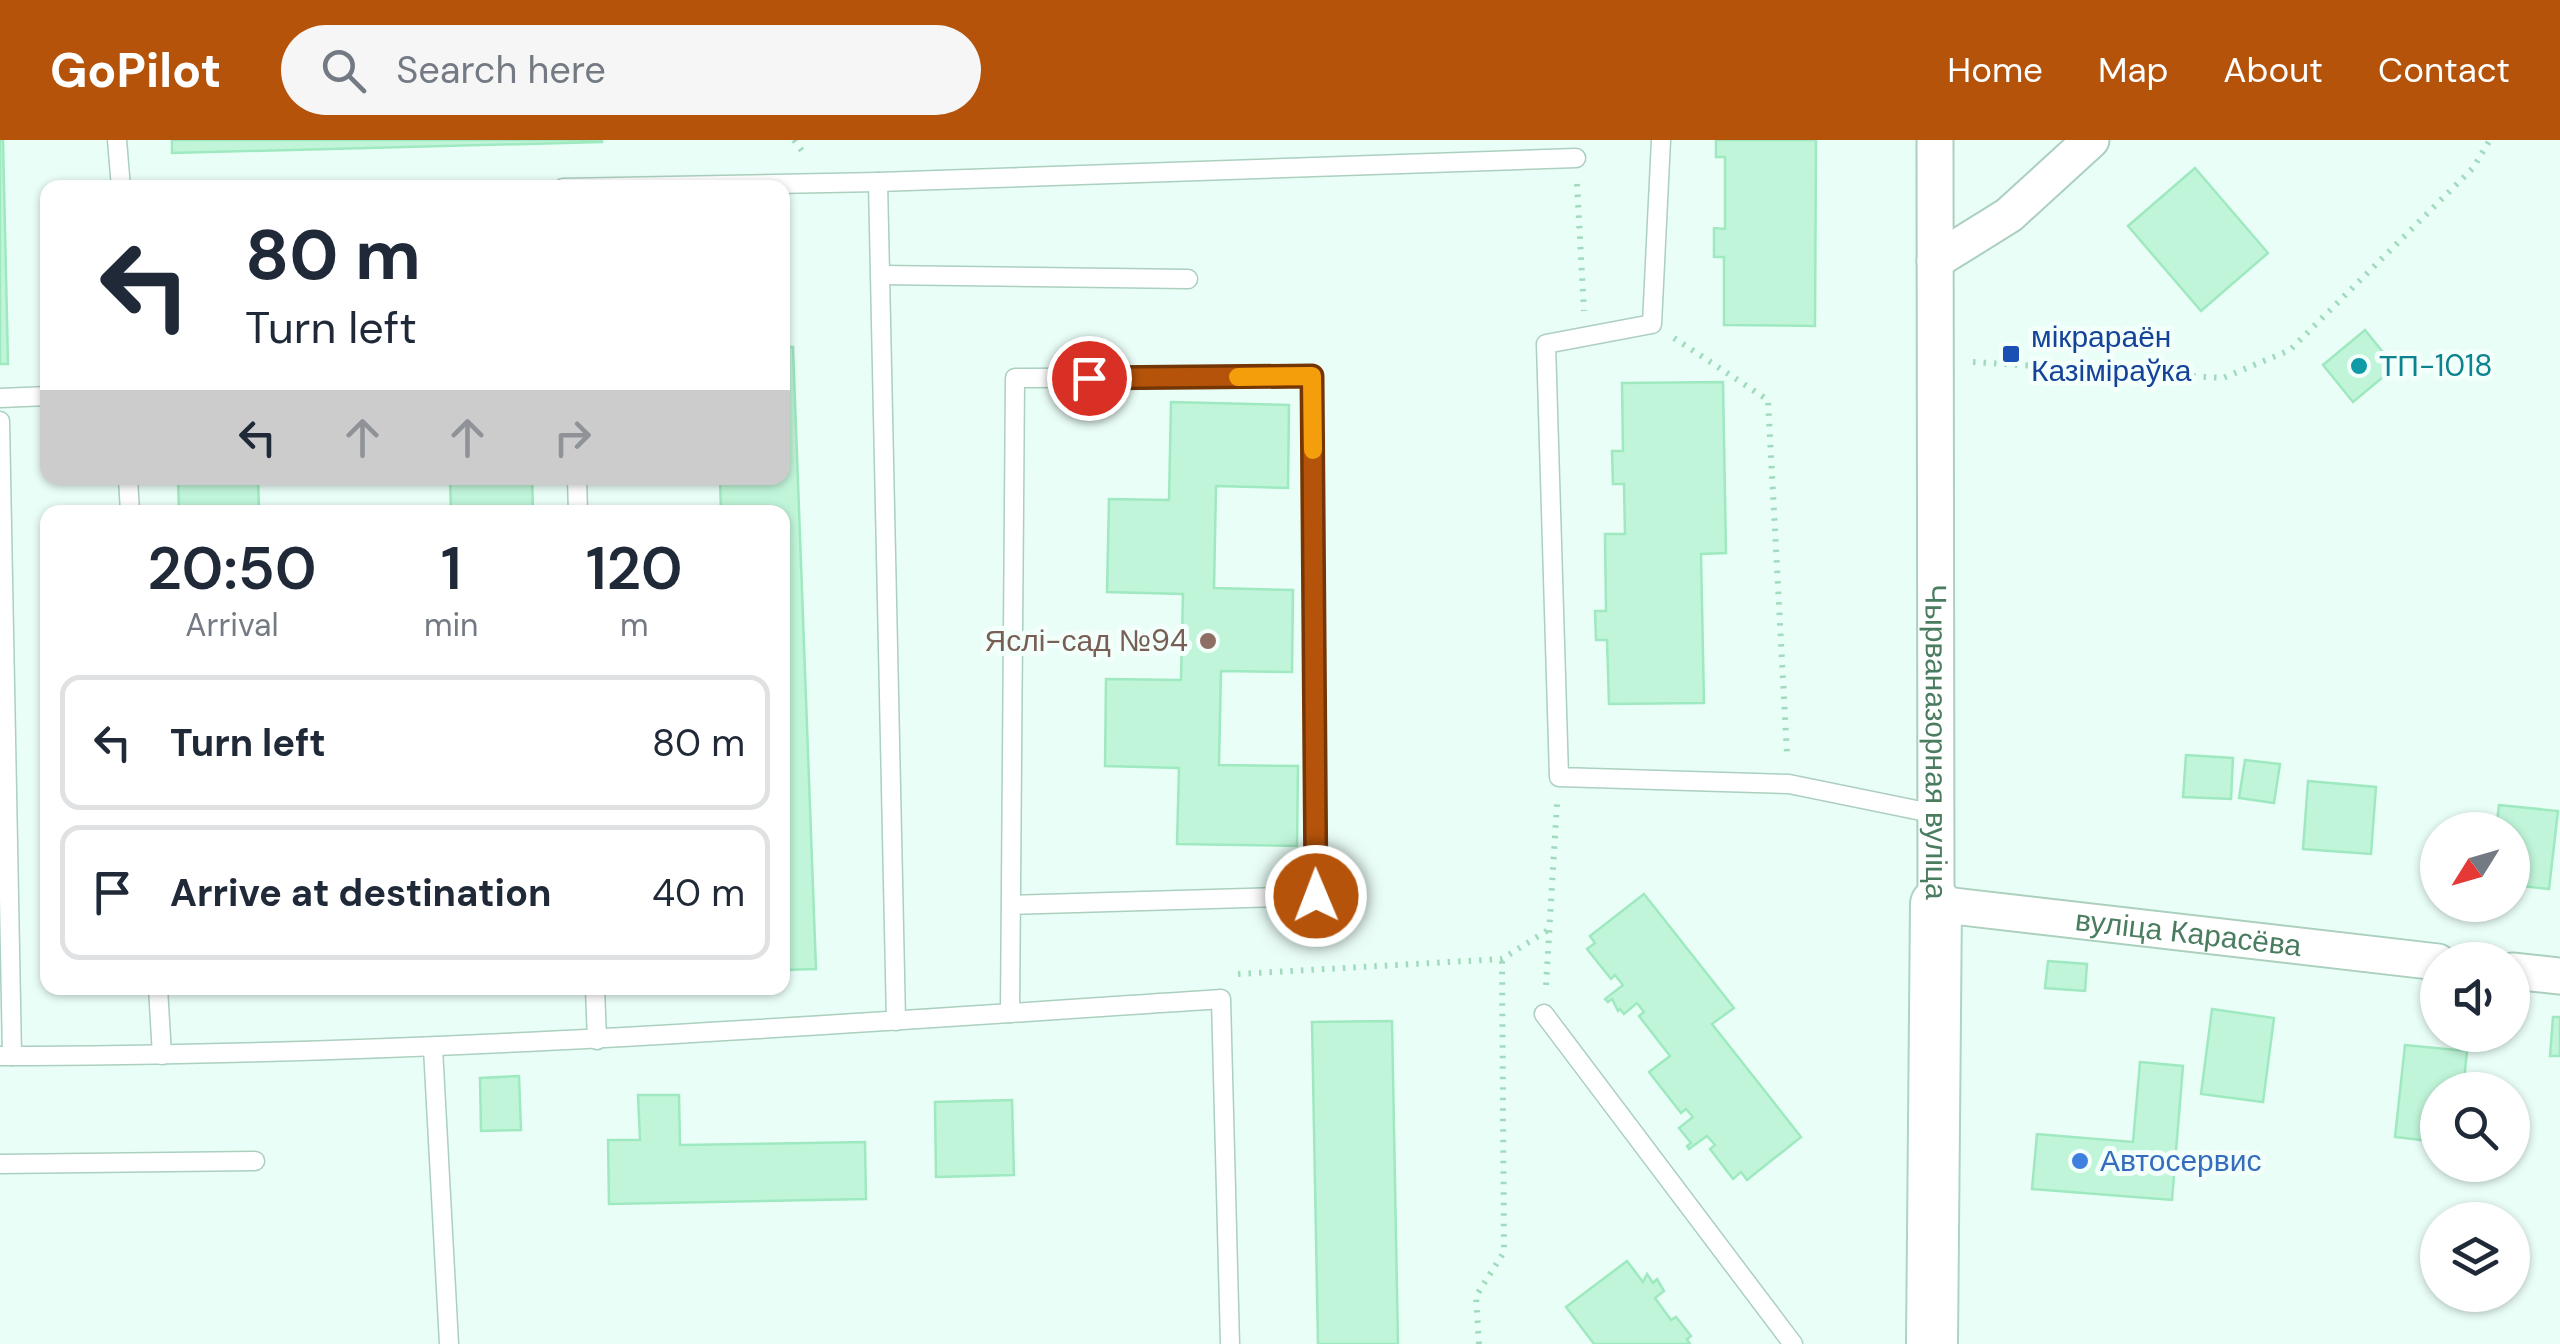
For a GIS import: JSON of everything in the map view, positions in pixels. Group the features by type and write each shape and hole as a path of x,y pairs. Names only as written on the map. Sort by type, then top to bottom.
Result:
{"street":[{"name":"Чырваназорная вуліца","path":"1932,1344 1935,140"},
{"path":"1935,262 2009,216 2091,140"},
{"name":"вуліца Карасёва","path":"1936,904 2420,960"},
{"path":"2530,973 2560,976"}],"lane":[{"path":"116,140 120,180"},
{"path":"1661,140 1652,324 1546,344 1559,777 1789,784 1936,814"},
{"path":"790,183 1576,158"},
{"path":"878,182 896,1020"},
{"path":"881,276 1188,279"},
{"path":"1010,1013 1015,378 1312,376 1316,896 1011,905"},
{"path":"0,398 40,396"},
{"path":"0,421 6,1056 433,1048 1221,1000 1230,1344"},
{"path":"158,995 162,1056"},
{"path":"595,995 597,1040"},
{"path":"1544,1014 1793,1344"},
{"path":"433,1048 449,1344"},
{"path":"0,1164 255,1160"}],"path":[{"path":"1935,360 2223,378 2290,350 2473,168 2490,140"},
{"path":"1576,158 1585,336"},
{"path":"1652,324 1768,400 1789,784"},
{"path":"1544,1014 1559,777"},
{"path":"1221,1000 1222,976 1502,959 1548,930"},
{"path":"1479,1344 1476,1296 1504,1252 1502,959"}],"building":[{"path":"3,140 8,364 0,364"},
{"path":"172,140 602,140 602,142 172,153"},
{"path":"1716,140 1816,140 1815,326 1724,325 1724,257 1714,257 1714,228 1725,229 1725,157 1716,157"},
{"path":"2195,168 2268,253 2201,311 2128,226"},
{"name":"ТП-1018","path":"2365,330 2395,367 2353,402 2323,365"},
{"path":"793,347 816,969 790,970 790,505 721,505 720,485 790,485"},
{"path":"1723,382 1726,553 1701,554 1704,703 1609,704 1607,640 1596,640 1595,611 1606,611 1605,534 1625,534 1624,484 1613,484 1612,451 1623,451 1622,383"},
{"path":"1171,402 1289,405 1288,488 1216,486 1214,588 1293,590 1292,672 1221,671 1219,765 1298,766 1297,846 1177,844 1179,768 1105,766 1106,679 1181,680 1183,594 1107,592 1109,499 1169,500"},
{"path":"178,485 258,485 259,505 179,505"},
{"path":"450,485 532,485 533,505 451,505"},
{"path":"2186,755 2233,758 2231,799 2183,797"},
{"path":"2245,760 2280,764 2274,803 2239,798"},
{"path":"2308,781 2376,787 2371,854 2303,849"},
{"path":"2499,805 2558,811 2549,889 2530,887 2530,812 2498,812"},
{"path":"1644,894 1734,1008 1712,1024 1801,1137 1747,1180 1741,1172 1733,1179 1710,1149 1715,1145 1707,1136 1689,1149 1691,1143 1679,1128 1693,1117 1686,1109 1681,1113 1649,1072 1670,1056 1639,1016 1644,1012 1637,1003 1624,1014 1612,999 1605,999 1623,985 1615,975 1611,979 1587,949 1595,943 1590,936"},
{"path":"2048,961 2087,964 2085,991 2045,988"},
{"path":"2212,1009 2274,1018 2263,1102 2201,1094"},
{"path":"2553,1017 2560,1017 2560,1056 2550,1056"},
{"path":"1392,1021 1398,1344 1318,1344 1312,1022"},
{"path":"2405,1045 2420,1046 2420,1052 2467,1052 2465,1072 2420,1072 2420,1140 2395,1137"},
{"path":"2140,1062 2183,1066 2172,1200 2032,1189 2037,1134 2133,1142"},
{"path":"519,1076 521,1130 481,1131 480,1078"},
{"path":"638,1095 679,1095 680,1145 865,1142 866,1199 609,1204 608,1140 640,1140"},
{"path":"1012,1100 1014,1175 936,1177 935,1102"},
{"path":"1627,1261 1643,1282 1647,1274 1653,1283 1657,1279 1664,1291 1655,1298 1671,1320 1676,1317 1691,1336 1687,1339 1690,1344 1594,1344 1566,1307"}],"slow traffic":[{"path":"1238,377 1312,376 1313,450"}],"place":[{"name":"мікрараён Казіміраўка","path":"2011,354"},
{"name":"ТП-1018","path":"2359,366"},
{"name":"Яслі-сад №94","path":"1208,641"},
{"name":"Автосервис","path":"2080,1161"}],"route":[{"path":"1089,378 1312,376 1316,896"}]}
